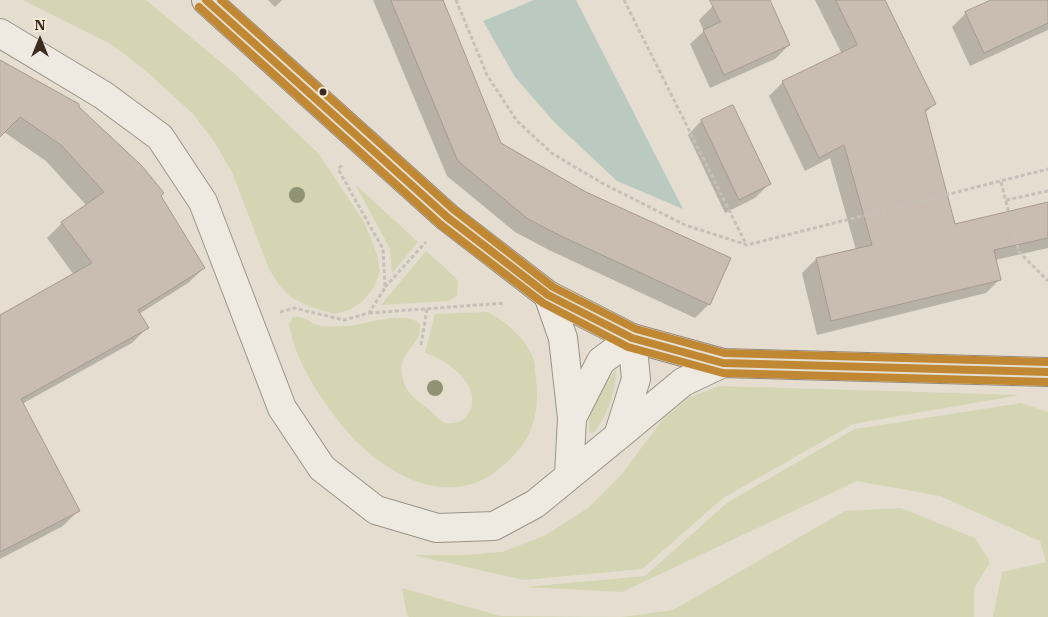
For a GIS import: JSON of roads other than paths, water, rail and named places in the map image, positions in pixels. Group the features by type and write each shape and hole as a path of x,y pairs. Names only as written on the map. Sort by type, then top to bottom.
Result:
{"main road":[{"path":"206,0 448,217 548,295 632,338 723,363 1048,372"}],"street":[{"path":"0,33 103,95 160,138 203,202 282,408 322,468 376,510 437,528 494,526 535,504 683,382 723,363"},
{"path":"548,295 563,338 572,418 570,475"},
{"path":"572,418 601,361 632,338"},
{"path":"618,436 636,379 632,338"}]}
